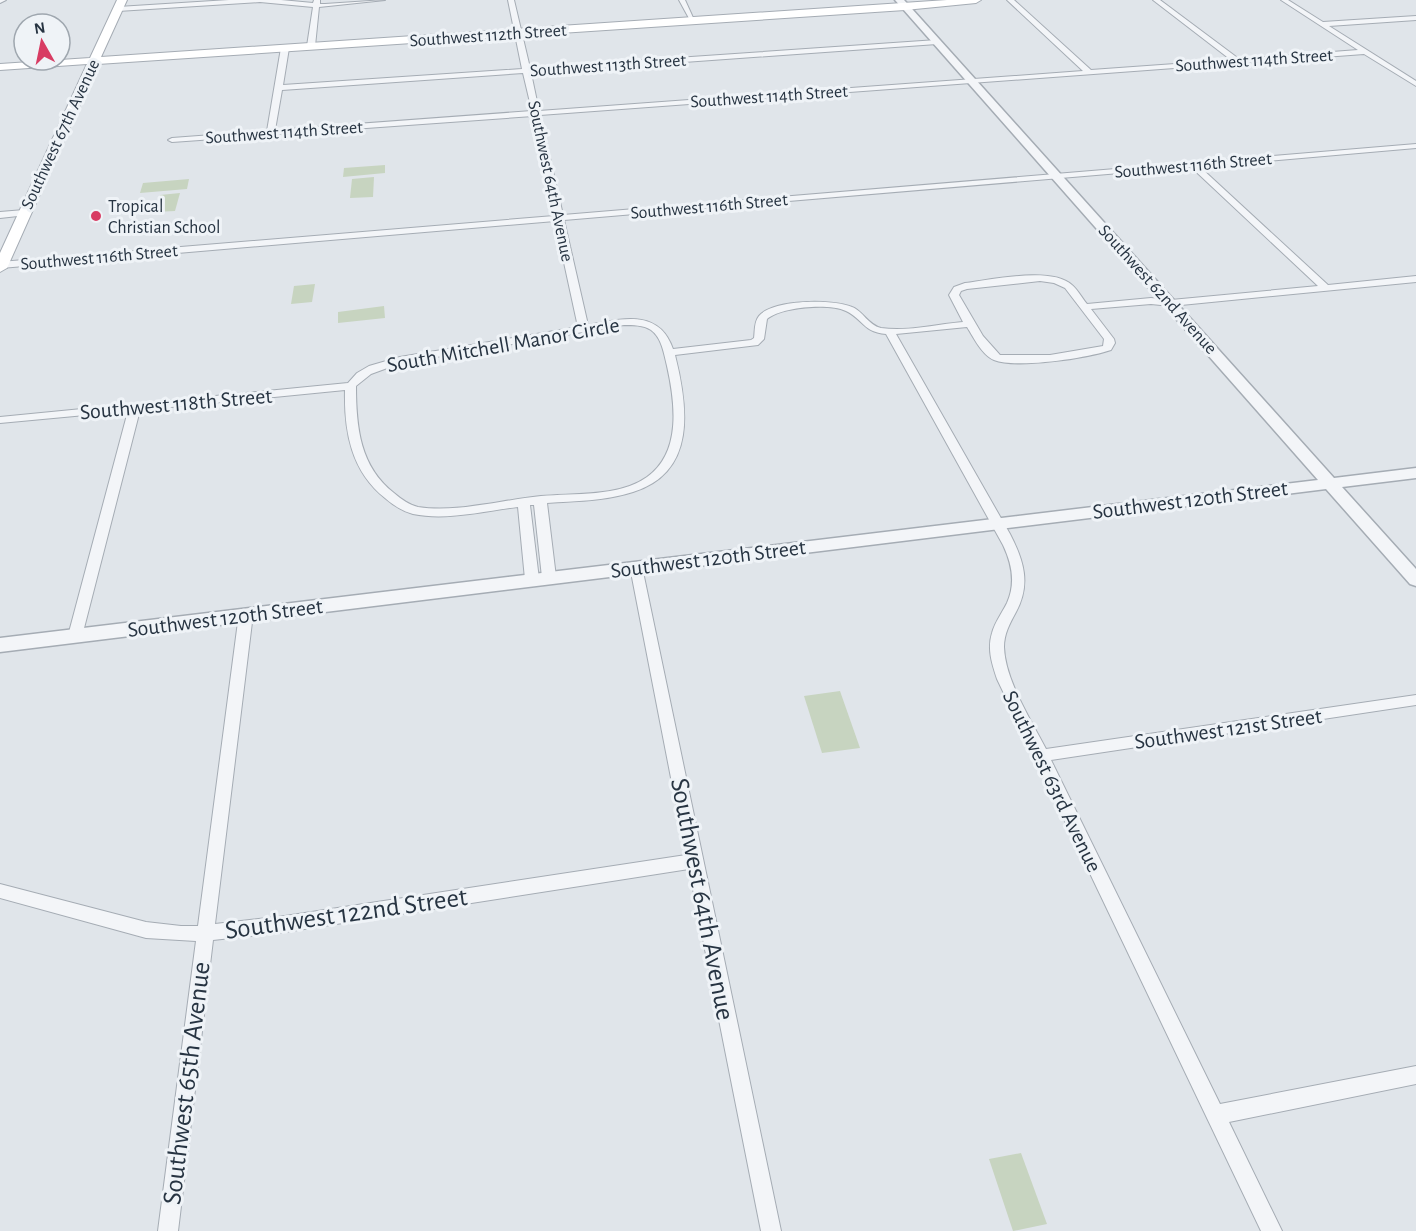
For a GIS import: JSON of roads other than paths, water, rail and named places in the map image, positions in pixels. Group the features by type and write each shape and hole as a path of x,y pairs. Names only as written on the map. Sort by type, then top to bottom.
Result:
{"main road":[{"name":"Southwest 112th Street","path":"0,67 976,0"},
{"name":"Southwest 67th Avenue","path":"1,267 120,4"}],"street":[{"path":"120,4 260,0 317,3 382,0"},
{"name":"Southwest 64th Avenue","path":"511,0 583,327"},
{"path":"682,0 693,21"},
{"path":"1010,0 1089,72"},
{"path":"1156,0 1238,62"},
{"path":"1284,0 1416,84"},
{"path":"311,46 317,3"},
{"name":"Southwest 62nd Avenue","path":"902,4 1416,580"},
{"path":"1322,24 1416,18"},
{"name":"Southwest 113th Street","path":"279,88 937,42"},
{"path":"272,133 285,48"},
{"name":"Southwest 114th Street","path":"172,140 1366,52"},
{"path":"1405,77 1416,76"},
{"name":"Southwest 116th Street","path":"1,267 1416,146"},
{"path":"1193,165 1326,288"},
{"path":"0,215 24,213"},
{"path":"1040,278 1056,280 1068,286 1088,312 1109,339 1110,343 1107,348 1097,352 1000,359 990,352 955,298 957,289 971,285 1040,278"},
{"path":"1088,312 1161,309 1171,303 1416,279"},
{"path":"669,353 754,344 759,339 761,320 764,315 777,309 800,306 841,306 851,311 871,329 889,331 971,324"},
{"name":"South Mitchell Manor Circle","path":"624,322 647,324 659,332 669,353 679,394 680,416 676,438 661,471 642,485 632,489 430,511 405,507 370,478 353,442 351,386 363,374 384,364 583,327 624,322"},
{"name":"Southwest 63rd Avenue","path":"889,331 1012,550 1019,579 1016,596 998,631 996,641 998,661 1040,756 1272,1231"},
{"name":"Southwest 118th Street","path":"0,420 351,386"},
{"path":"75,636 135,406"},
{"name":"Southwest 120th Street","path":"0,645 1416,473"},
{"path":"540,500 541,578"},
{"path":"525,502 541,578"},
{"name":"Southwest 64th Avenue","path":"636,567 771,1231"},
{"name":"Southwest 65th Avenue","path":"168,1231 246,614"},
{"name":"Southwest 121st Street","path":"1040,756 1416,700"},
{"name":"Southwest 122nd Street","path":"0,891 146,930 181,934 205,933 274,925 694,861"},
{"path":"1215,1115 1416,1076"}],"place":[{"name":"Tropical Christian School","path":"96,216"}]}
